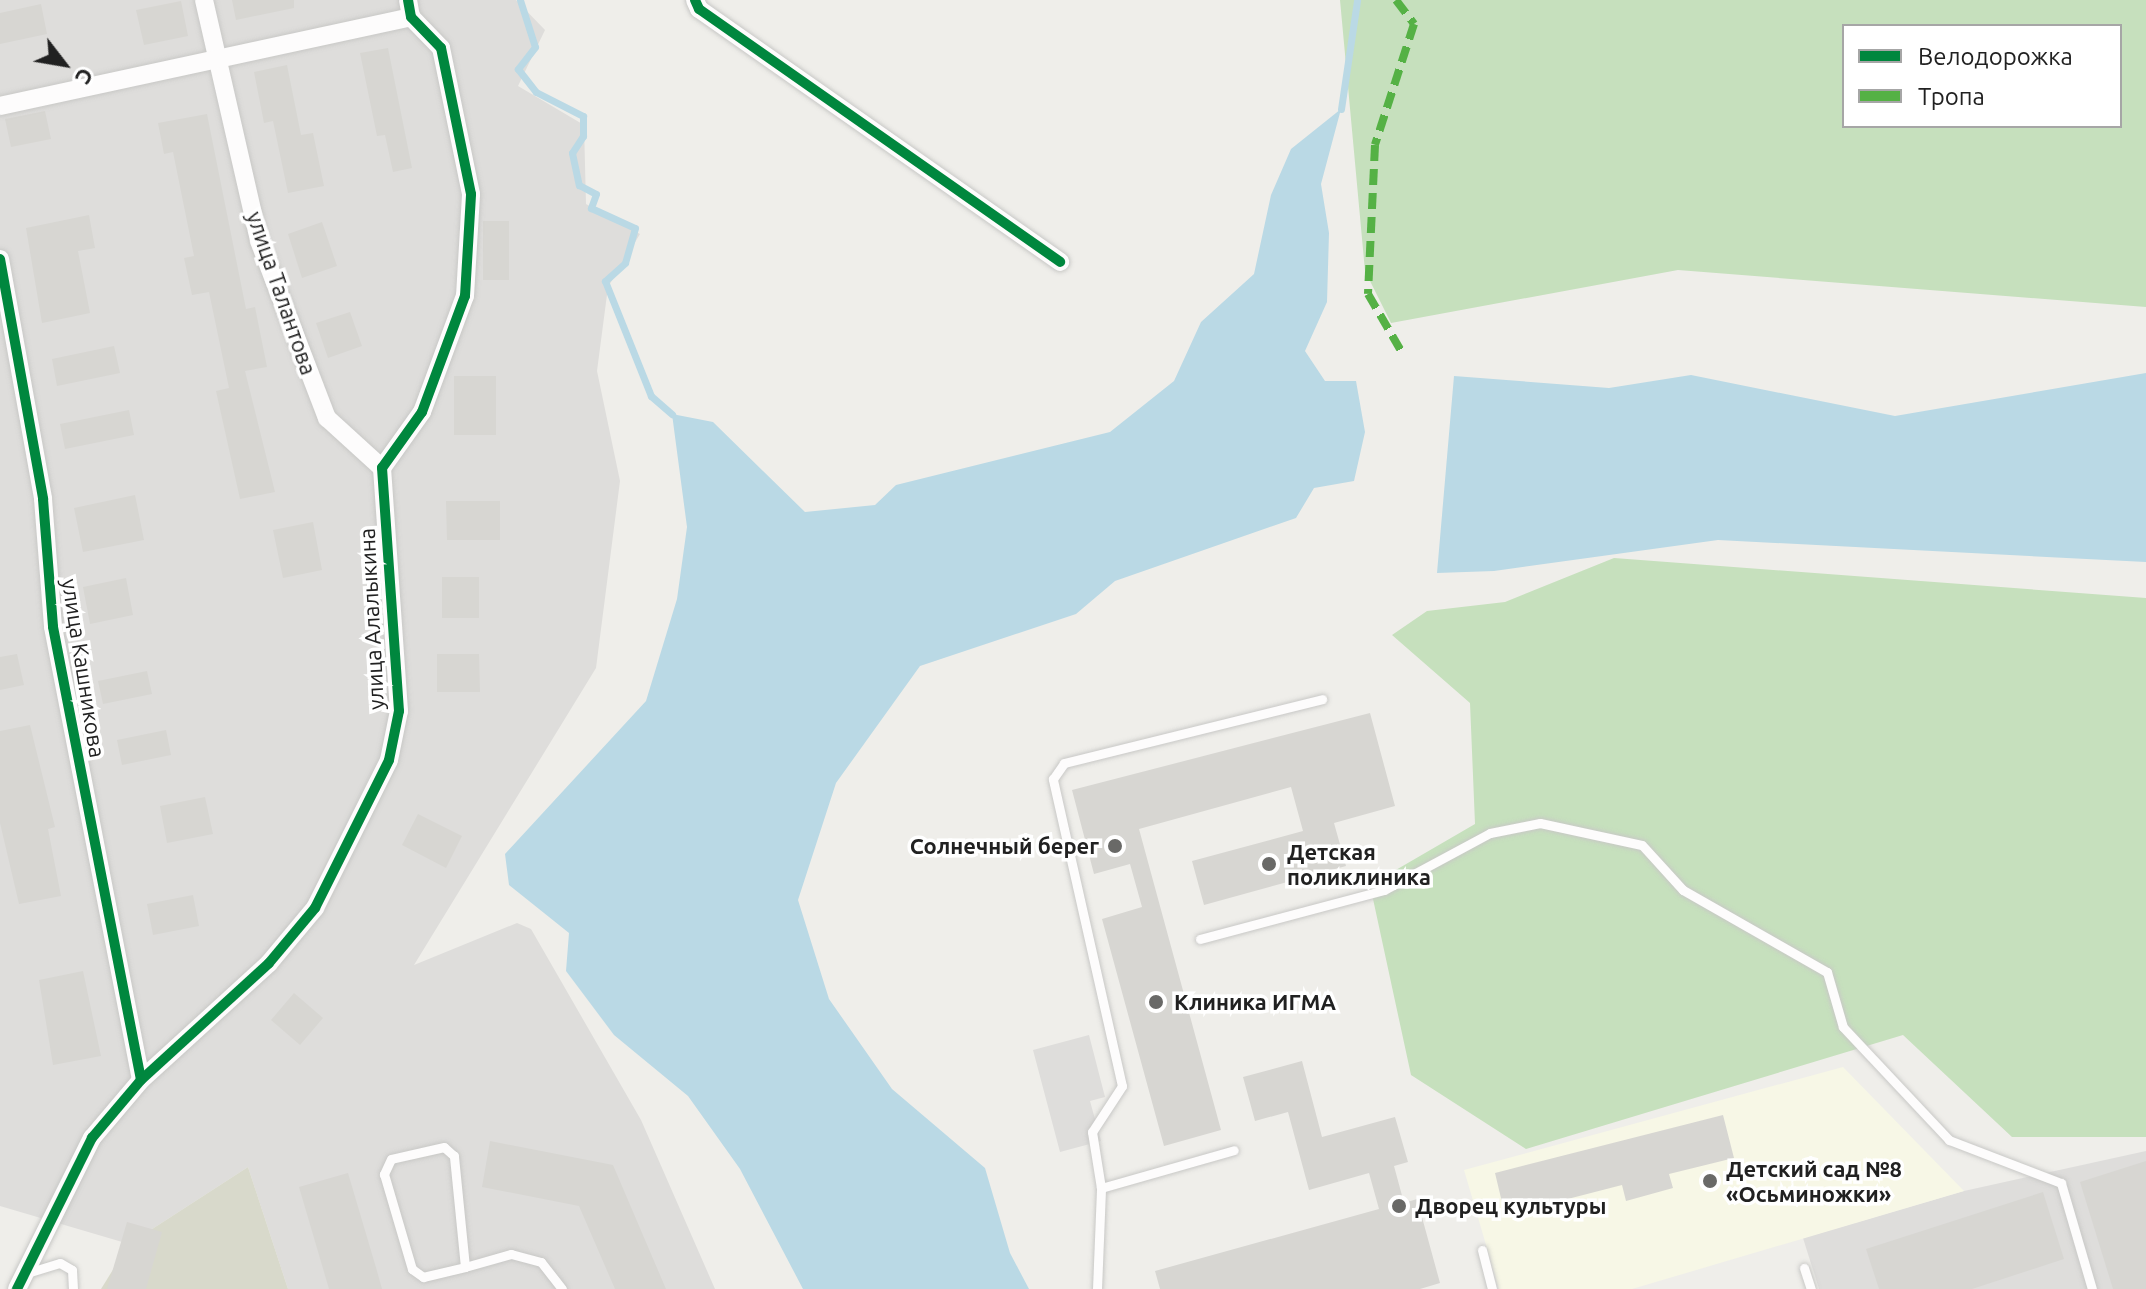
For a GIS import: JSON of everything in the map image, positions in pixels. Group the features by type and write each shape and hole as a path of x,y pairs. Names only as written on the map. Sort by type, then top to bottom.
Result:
{"street":[{"name":"улица Талантова","path":"204,0 259,241 327,418 382,468"},
{"path":"695,0 699,9 1060,262"},
{"path":"0,106 216,58 410,8 441,48 471,194 466,281 422,412 382,468"},
{"name":"улица Кашникова","path":"0,259 43,499 53,627 141,1080"},
{"name":"улица Алалыкина","path":"20,1282 92,1138 141,1080 269,963 315,908 389,760 399,711 382,468"}],"lane":[{"path":"1097,1289 1101,1188 1092,1132 1122,1086 1053,779 1064,763 1322,699"},
{"path":"1200,939 1384,890 1490,833 1540,823 1642,845 1683,890 1827,972 1843,1027 1949,1140 2061,1183 2092,1289"},
{"path":"465,1267 454,1156 444,1147 391,1159 384,1174 412,1269 423,1277 465,1267 511,1254 541,1262 562,1289"},
{"path":"1101,1188 1234,1150"},
{"path":"1482,1250 1492,1289"},
{"path":"20,1282 60,1263 72,1270 73,1289"},
{"path":"1804,1268 1811,1289"}],"shaded area":[{"path":"0,0 516,0 545,30 518,86 584,125 586,204 640,234 608,287 597,371 620,481 596,668 414,965 517,923 531,929 641,1120 715,1289 288,1289 248,1167 129,1244 0,1206"},
{"path":"1089,1035 1105,1097 1090,1101 1101,1141 1060,1152 1033,1050"},
{"name":"Детский сад №8 «Осьминожки»","path":"1843,1067 1964,1191 1632,1289 1499,1289 1464,1170"},
{"path":"2146,1151 2146,1289 1819,1289 1803,1238 1964,1191"},
{"path":"248,1167 288,1289 101,1289 129,1244"}],"green space":[{"path":"1340,0 2146,0 2146,307 1678,270 1391,323 1365,271"},
{"path":"1614,558 2146,598 2146,1137 2012,1137 1903,1035 1526,1149 1411,1075 1370,885 1475,824 1470,703 1392,635 1427,611 1505,602"}],"water":[{"path":"1341,109 1321,184 1329,233 1327,302 1305,351 1325,381 1356,381 1365,432 1354,481 1314,488 1296,518 1115,581 1076,614 920,666 836,783 798,900 829,999 892,1089 985,1168 1010,1253 1029,1289 803,1289 740,1169 688,1096 614,1035 566,971 569,933 509,885 505,854 646,701 677,599 687,527 672,414 713,422 805,512 875,505 896,485 1110,432 1174,381 1201,322 1254,274 1271,195 1291,149"},
{"path":"2146,373 2146,562 1718,540 1494,571 1437,573 1454,376 1609,388 1691,375 1895,416"}],"building":[{"path":"232,0 294,0 294,8 236,20"},
{"path":"181,1 188,36 144,45 136,10"},
{"path":"41,4 47,34 0,44 0,13"},
{"path":"388,48 412,168 393,172 385,135 377,136 360,53"},
{"path":"287,65 301,135 313,133 324,186 288,193 273,121 264,123 254,72"},
{"path":"45,111 51,139 11,147 5,119"},
{"path":"207,114 246,309 255,307 267,367 245,371 275,492 240,499 216,391 229,388 209,292 192,295 184,258 194,256 173,152 164,154 158,123"},
{"path":"89,215 95,248 78,251 90,313 42,323 26,228"},
{"path":"483,221 509,221 509,280 483,280"},
{"path":"322,222 337,266 302,278 288,234"},
{"path":"350,312 362,346 328,358 316,323"},
{"path":"114,346 120,373 57,386 52,359"},
{"path":"454,376 496,376 496,435 454,435"},
{"path":"129,410 134,435 65,449 60,424"},
{"path":"135,495 144,540 83,552 74,508"},
{"path":"446,501 500,501 500,540 447,540"},
{"path":"313,522 322,570 283,578 273,530"},
{"path":"442,577 479,577 479,618 442,618"},
{"path":"126,578 133,615 90,624 83,587"},
{"path":"17,654 24,685 0,690 0,657"},
{"path":"437,654 479,654 480,692 437,692"},
{"path":"147,671 152,694 103,704 98,681"},
{"path":"1370,713 1395,806 1334,823 1346,866 1204,905 1192,861 1303,831 1291,787 1139,829 1221,1130 1164,1146 1102,919 1142,907 1130,864 1094,874 1072,790"},
{"path":"30,725 55,827 48,829 61,896 19,904 0,823 0,731"},
{"path":"166,730 171,755 122,765 117,740"},
{"path":"205,797 213,834 167,843 160,806"},
{"path":"418,814 462,836 446,868 402,845"},
{"path":"193,895 199,926 153,935 147,904"},
{"path":"83,971 101,1056 53,1065 39,980"},
{"path":"294,993 323,1018 300,1045 271,1020"},
{"name":"Дворец культуры","path":"1302,1061 1322,1137 1395,1117 1408,1162 1394,1166 1404,1203 1417,1199 1440,1283 1420,1289 1160,1289 1155,1271 1379,1209 1369,1173 1309,1190 1288,1112 1255,1121 1243,1077"},
{"path":"1723,1115 1734,1158 1669,1174 1673,1188 1626,1201 1622,1185 1505,1215 1495,1173"},
{"path":"490,1141 613,1165 666,1289 615,1289 579,1206 482,1187"},
{"path":"2146,1161 2146,1289 2113,1289 2080,1182"},
{"path":"348,1173 382,1289 329,1289 299,1187"},
{"path":"2043,1192 2064,1259 1972,1289 1879,1289 1866,1249"},
{"path":"127,1222 162,1232 146,1289 107,1289"}],"waterway":[{"path":"520,0 535,47 518,69 536,92 583,116 583,136 572,153 579,185 596,194 591,208 635,228 625,263 605,281 651,396 672,414"},
{"path":"1341,109 1357,0"}],"marked path":[{"path":"1396,0 1414,24 1375,145 1368,294 1401,351"}],"cycle path":[{"path":"17,1289 92,1138 141,1080 269,963 315,908 389,760 399,711 382,468 422,412 465,296 471,194 441,48 411,17 408,0"},
{"path":"695,0 699,9 1060,262"},
{"path":"0,259 43,499 53,627 141,1080"}],"place":[{"name":"Солнечный берег","path":"1115,846"},
{"name":"Детская поликлиника","path":"1269,864"},
{"name":"Клиника ИГМА","path":"1156,1002"},
{"name":"Детский сад №8 «Осьминожки»","path":"1710,1181"},
{"name":"Дворец культуры","path":"1399,1206"}]}
